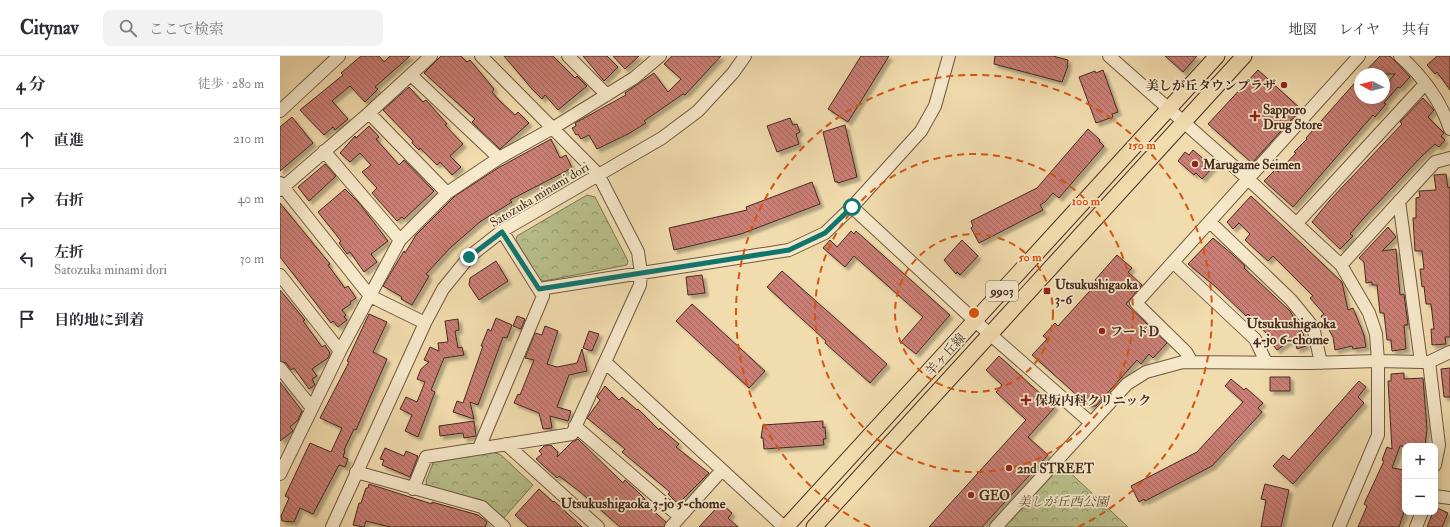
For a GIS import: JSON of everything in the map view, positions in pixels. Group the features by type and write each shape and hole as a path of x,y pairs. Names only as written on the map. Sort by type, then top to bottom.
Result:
{"main road":[{"name":"羊ヶ丘線","path":"785,527 1217,56"},
{"name":"羊ヶ丘線","path":"814,527 1244,56"}],"street":[{"path":"280,111 339,56"},
{"path":"425,323 370,296 281,187 369,114 431,56"},
{"path":"413,489 426,458 479,448 572,434 640,285 641,272 638,252 598,174 481,56"},
{"path":"568,56 607,94"},
{"name":"Satozuka minami dori","path":"332,527 425,323 443,289 469,257 502,232 598,174 662,138 698,111 733,73 745,56"},
{"path":"539,289 789,250 825,233 852,207 921,131 935,106 950,56"},
{"path":"1109,56 1297,223 1340,265 1369,313 1376,334 1378,361 1378,435 1339,527"},
{"path":"1192,362 1186,352 1136,303 1174,263 1359,56"},
{"path":"1400,56 1425,84 1444,111 1450,129"},
{"path":"281,469 340,351 400,240 447,193 499,158 553,128 607,94 654,58"},
{"path":"411,75 499,158"},
{"path":"1297,223 1425,84"},
{"path":"369,114 447,193"},
{"path":"324,151 400,240"},
{"path":"1340,265 1435,162 1450,158"},
{"path":"1399,201 1439,445 1438,450"},
{"path":"852,207 975,321 1091,423"},
{"path":"1210,222 1291,300 1313,327 1321,363"},
{"path":"479,448 543,296 502,232"},
{"path":"1174,263 1256,339 1266,362"},
{"path":"280,275 340,351"},
{"path":"996,527 1127,384 1146,372 1166,366 1192,362 1425,362 1450,352"},
{"path":"605,362 785,527"},
{"path":"280,368 312,408"},
{"path":"575,426 680,517"},
{"path":"506,444 598,527"},
{"path":"671,527 722,470"},
{"path":"356,472 482,507 504,527"},
{"path":"1438,496 1450,498"},
{"path":"1416,527 1421,515"}],"green space":[{"path":"587,195 595,197 628,261 627,265 544,281 538,278 516,240 517,236"},
{"path":"493,452 501,455 533,485 502,520 482,500 427,487 426,481 433,463 437,460"},
{"name":"美しが丘西公園","path":"1062,465 1128,527 1005,527"}],"building":[{"path":"361,56 379,56 384,62 390,56 410,56 375,87 378,89 365,102 350,86 332,101 348,119 335,130 333,127 324,135 300,110 343,75 341,73"},
{"path":"441,56 461,56 467,62 470,60 494,89 492,92 499,100 515,115 518,112 529,123 500,149 472,122 475,119 424,73"},
{"path":"504,56 553,56 575,78 577,76 587,86 558,110 545,95 542,99 532,89"},
{"path":"583,56 607,56 618,67 604,81"},
{"path":"613,56 639,56 625,69"},
{"path":"672,56 721,56 685,95 683,94 644,121 646,123 628,134 597,149 589,135 581,139 578,134 576,135 572,128 576,126 575,123 626,95 625,93 654,73 668,92 681,79 664,64"},
{"path":"861,56 889,56 848,122 828,109"},
{"path":"995,56 1053,56 1068,60 1068,66 1062,82 994,64"},
{"path":"1165,56 1197,56 1183,72"},
{"path":"1380,56 1390,56 1410,77 1390,96 1390,79 1395,74 1390,74 1390,68 1369,68"},
{"path":"1437,56 1450,56 1450,90 1437,72 1435,74 1427,65"},
{"path":"1103,70 1118,112 1112,114 1113,117 1096,123 1079,77 1095,71 1096,73"},
{"name":"Sapporo Drug Store","path":"1258,70 1301,109 1252,163 1208,124"},
{"path":"1354,84 1354,104 1386,104 1375,117 1373,115 1293,207 1264,181 1276,169 1278,172 1296,153 1294,152 1307,139 1306,138"},
{"path":"409,87 423,102 426,100 447,124 445,125 463,144 450,156 461,167 452,175 440,162 437,165 420,148 419,150 412,143 413,141 383,110"},
{"path":"1423,98 1434,110 1428,117 1444,133 1441,136 1445,140 1439,147 1435,144 1421,157 1363,219 1350,234 1353,236 1340,249 1312,222 1330,200 1402,124 1400,122"},
{"path":"292,117 313,143 280,171 280,127"},
{"path":"790,118 793,125 797,124 800,132 796,134 799,144 777,152 767,126"},
{"path":"845,125 857,177 838,183 835,182 823,132"},
{"path":"369,126 379,137 376,139 399,165 404,160 434,191 404,219 402,217 397,221 372,193 377,188 362,172 371,165 360,153 350,162 340,153 355,136 356,138"},
{"path":"1088,129 1104,146 1059,198 1053,193 1040,205 1043,210 979,243 971,228 973,226 971,221 1037,188"},
{"path":"551,139 560,158 566,155 572,168 510,200 512,202 481,221 450,248 426,274 429,276 412,305 401,299 402,297 383,286 404,251 405,253 416,235 455,196 498,168"},
{"name":"Marugame Seimen","path":"1193,150 1213,167 1202,179 1196,173 1194,175 1178,161 1185,152 1189,155"},
{"path":"325,164 336,176 309,201 298,187"},
{"path":"1446,174 1448,188 1450,187 1450,337 1445,337 1446,344 1432,345 1431,329 1434,329 1431,304 1426,304 1424,286 1422,287 1420,269 1424,269 1422,251 1415,251 1413,218 1416,218 1416,198 1420,197 1419,191 1436,190 1434,175"},
{"path":"812,182 820,204 741,234 674,250 669,228 747,210 746,207"},
{"path":"345,189 359,203 388,241 371,254 377,262 364,272 350,252 347,254 339,243 341,241 318,212"},
{"path":"1251,196 1342,282 1348,310 1353,308 1364,335 1366,347 1353,349 1352,346 1335,350 1333,337 1321,316 1324,314 1310,298 1313,296 1273,256 1268,261 1245,240 1250,234 1239,223 1233,229 1227,222"},
{"path":"280,203 330,264 328,265 345,288 348,286 356,298 350,302 351,304 342,310 346,315 344,317 347,320 338,327 333,321 331,323 280,257"},
{"path":"1388,227 1396,237 1382,251 1396,249 1400,295 1404,294 1408,325 1404,325 1406,349 1392,351 1391,340 1387,340 1384,313 1380,313 1377,285 1372,285 1372,282 1366,283 1364,262 1359,258"},
{"path":"851,231 854,234 856,231 950,315 916,354 901,342 923,317 854,256 845,267 823,248 830,240 837,247"},
{"path":"1213,238 1245,266 1244,268 1290,311 1303,333 1306,346 1297,349 1294,338 1277,350 1270,341 1272,339 1248,314 1246,316 1216,287 1188,264"},
{"path":"962,240 978,256 960,275 957,272 956,274 944,260"},
{"name":"フードD","path":"1117,255 1132,268 1128,272 1142,285 1126,304 1167,343 1153,358 1149,354 1141,364 1137,360 1096,406 1089,406 1032,355 1047,339 1043,336 1055,323 1058,326 1098,282 1095,280"},
{"path":"496,261 508,281 479,300 469,285 470,278"},
{"path":"782,271 887,364 870,383 825,343 826,341 767,287"},
{"path":"702,275 705,293 688,295 686,277"},
{"path":"280,290 305,320 303,321 322,347 325,345 330,353 328,358 312,369 317,376 312,379 315,385 309,389 294,368 291,370 286,363 280,361"},
{"path":"692,304 765,371 749,388 676,321"},
{"path":"369,314 387,322 373,352 387,359 356,430 354,429 344,450 343,457 348,459 345,467 339,465 313,514 300,508 294,522 282,521 281,516 289,498 285,496 310,443 331,452 342,428 320,418 349,362 347,361"},
{"path":"517,316 525,319 521,329 513,326"},
{"path":"496,318 512,325 507,338 503,337 478,405 470,402 474,419 453,412 457,401 463,403 483,346 481,346 488,329 491,331"},
{"path":"458,319 459,330 455,331 458,348 462,347 464,355 444,358 431,390 435,392 418,437 405,431 412,415 400,409 406,397 417,402 425,382 417,379 421,369 429,362 424,360 430,347 439,351 438,343 448,342 445,321"},
{"path":"545,326 558,331 547,364 557,367 577,363 582,349 587,371 569,375 557,407 571,411 568,421 550,416 552,428 543,429 539,413 514,403 518,394 520,395 534,360 525,358 535,333 542,335"},
{"path":"589,331 599,334 592,351 583,348"},
{"path":"999,356 1055,407 1028,437 1048,455 982,527 929,527 1026,420 996,392 1002,385 986,370"},
{"path":"1450,368 1450,397 1444,397 1441,369"},
{"path":"1404,373 1404,379 1423,378 1427,429 1425,443 1402,443 1392,468 1402,470 1403,515 1399,527 1358,527 1367,506 1364,504 1384,461 1382,460 1387,447 1392,449 1388,381 1391,381 1391,374"},
{"path":"1270,377 1290,377 1290,391 1270,391"},
{"path":"1231,379 1244,390 1246,388 1263,403 1258,408 1262,412 1212,466 1145,501 1144,499 1139,502 1131,486 1197,452 1243,402 1225,386"},
{"path":"1359,381 1366,387 1358,397 1364,403 1293,484 1273,466 1283,455 1289,460"},
{"path":"280,382 302,411 298,420 290,427 293,431 280,441"},
{"path":"605,386 619,400 622,397 637,410 638,409 659,430 660,428 679,444 676,447 709,473 678,504 668,494 670,492 622,452 625,449 587,418 600,400 597,397"},
{"path":"474,421 476,436 464,438 463,433 440,436 439,426"},
{"path":"823,421 826,439 823,439 824,445 764,449 763,438 761,438 763,425"},
{"path":"578,439 623,483 625,480 645,499 642,501 666,522 664,527 620,527 579,491 559,476 557,478 536,459 542,454 539,451 544,446 551,445 558,452 557,457 572,442"},
{"path":"385,448 404,456 406,451 418,456 410,477 382,465 384,460 380,459"},
{"path":"369,484 432,504 432,502 478,515 487,522 485,527 390,527 366,521 364,527 353,525 359,503 361,503 366,488 368,488"},
{"path":"1265,484 1289,490 1281,527 1261,527 1266,500 1261,499"},
{"path":"539,489 582,527 528,527 515,515"},
{"path":"721,503 732,513 728,518 738,527 699,527"},
{"path":"1438,508 1448,513 1442,527 1427,527 1432,515 1438,515"}],"place":[{"name":"美しが丘タウンプラザ","path":"1284,85"},
{"name":"Sapporo Drug Store","path":"1255,116"},
{"name":"Marugame Seimen","path":"1195,164"},
{"name":"Utsukushigaoka 3-6","path":"1047,291"},
{"name":"フードD","path":"1102,331"},
{"name":"保坂内科クリニック","path":"1026,400"},
{"name":"2nd STREET","path":"1009,468"},
{"name":"GEO","path":"971,495"}],"district":[{"name":"Utsukushigaoka 4-jo 6-chome","path":"1291,332"},
{"name":"Utsukushigaoka 3-jo 5-chome","path":"643,503"}],"route":[{"path":"469,257 502,232 539,289 789,250 825,233 852,207"}]}
